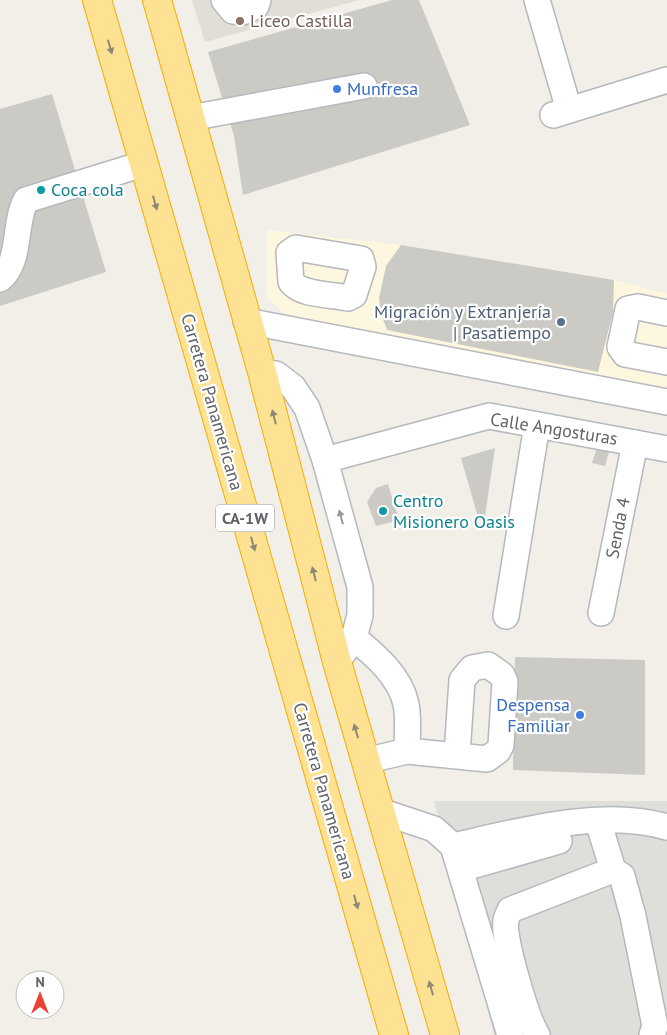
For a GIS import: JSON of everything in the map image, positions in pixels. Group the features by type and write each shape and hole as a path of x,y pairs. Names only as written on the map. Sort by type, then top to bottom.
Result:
{"highway":[{"name":"Carretera Panamericana","path":"97,0 394,1035"},
{"name":"CA-1W","path":"157,0 246,321 262,372 337,662 444,1035"}],"street":[{"path":"224,0 233,11 244,12 256,6 258,0"},
{"path":"537,0 561,112 667,80"},
{"path":"190,118 364,86"},
{"path":"0,279 8,272 12,260 20,211 26,200 144,164"},
{"path":"317,334 318,293"},
{"path":"667,312 638,307 628,309 620,347 624,354 667,362"},
{"path":"246,321 667,402"},
{"path":"640,397 642,358"},
{"path":"262,372 276,374 293,387 307,408 325,460 360,586 360,615 354,638 337,662"},
{"name":"Calle Angosturas","path":"325,460 489,416 667,449"},
{"path":"506,616 537,425"},
{"name":"Senda 4","path":"601,614 635,443"},
{"path":"354,638 376,656 396,682 406,703 407,751"},
{"path":"365,761 407,751 457,755"},
{"path":"380,811 434,830 453,846 510,1035"},
{"path":"453,846 536,828 598,821 646,821 667,827"},
{"path":"598,821 613,870 622,876 633,916 655,1026 652,1035"},
{"path":"461,869 559,841"},
{"path":"537,1035 517,982 505,922 510,910 613,870"}],"shaded area":[{"name":"Liceo Castilla","path":"192,0 359,0 205,42"},
{"path":"267,230 401,245 614,280 667,294 667,390 288,317 267,297"},
{"path":"434,801 667,801 667,1035 494,1035"}],"building":[{"name":"Munfresa","path":"392,0 419,0 470,125 243,195 234,136 208,52"},
{"name":"Coca cola","path":"52,94 106,272 0,306 0,109"},
{"path":"401,245 614,280 613,312 598,372 387,330 381,314 379,298 386,266"},
{"path":"495,448 485,516 478,517 461,458"},
{"path":"597,448 609,452 605,466 592,463"},
{"name":"Centro Misionero Oasis","path":"388,484 399,520 376,526 367,502 376,488"},
{"name":"Despensa Familiar","path":"515,657 645,660 645,775 513,770"}],"place":[{"name":"Liceo Castilla","path":"240,21"},
{"name":"Munfresa","path":"337,89"},
{"name":"Coca cola","path":"41,190"},
{"name":"Migración y Extranjería | Pasatiempo","path":"561,322"},
{"name":"Centro Misionero Oasis","path":"383,511"},
{"name":"Despensa Familiar","path":"580,715"}]}
